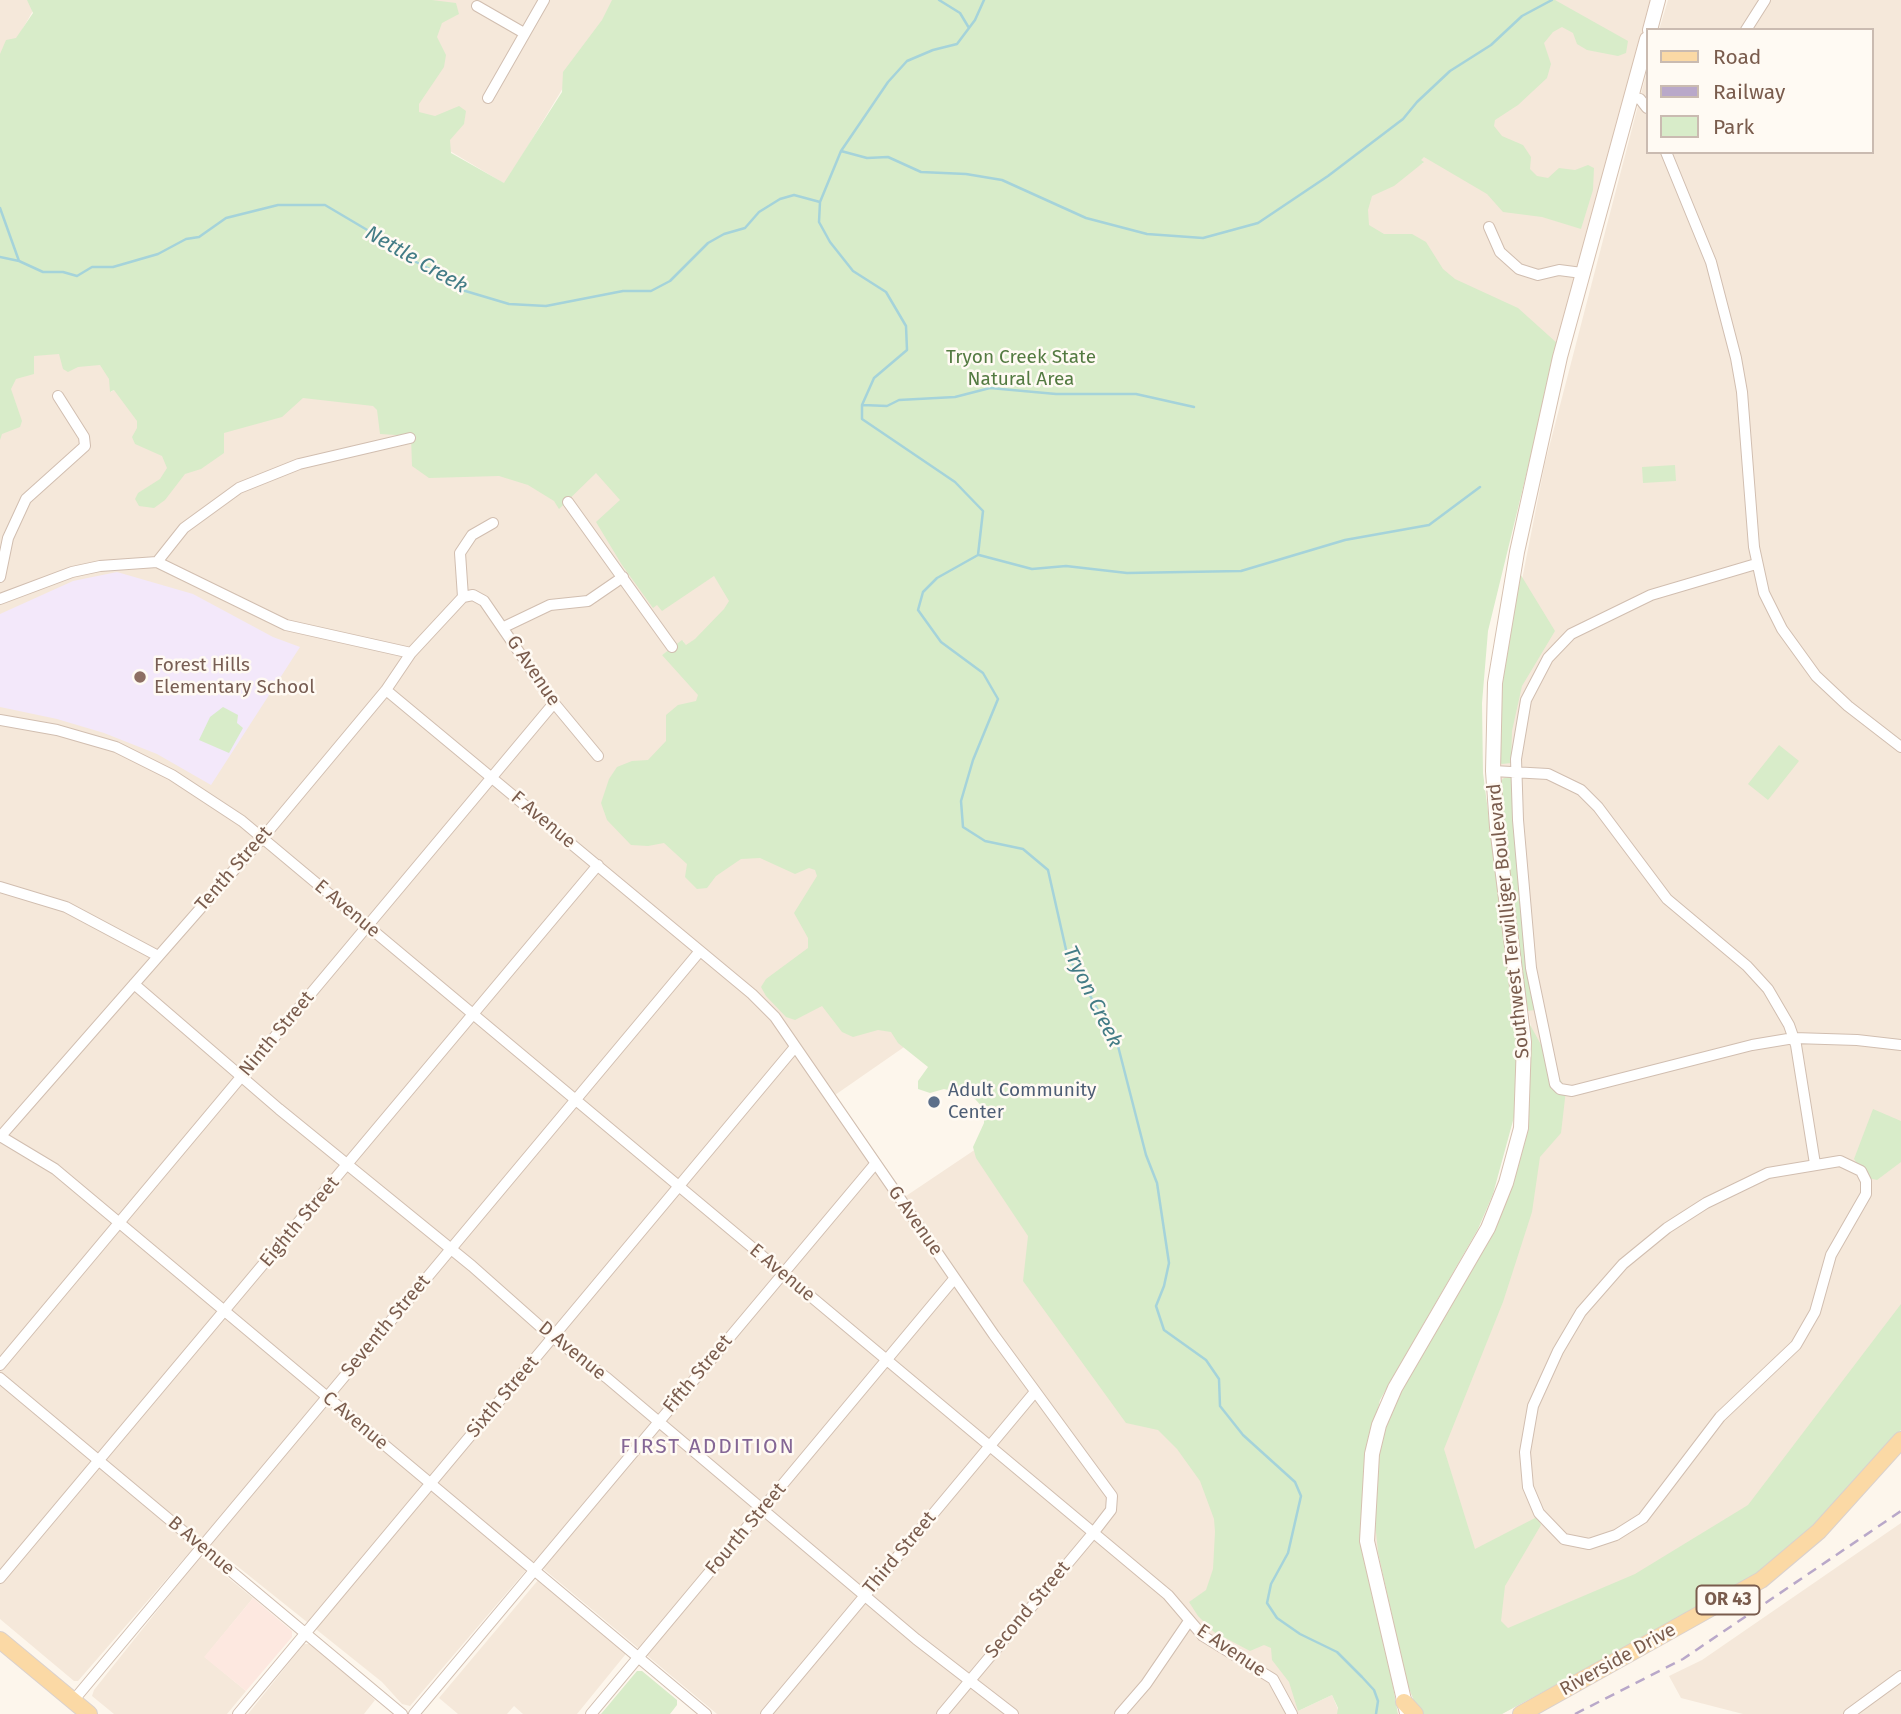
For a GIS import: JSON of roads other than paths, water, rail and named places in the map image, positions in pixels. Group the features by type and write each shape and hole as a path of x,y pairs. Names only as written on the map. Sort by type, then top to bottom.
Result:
{"main road":[{"path":"1651,28 1658,0"},
{"name":"Southwest Terwilliger Boulevard","path":"1407,1711 1367,1542 1368,1486 1374,1441 1395,1388 1488,1228 1506,1183 1521,1128 1524,1042 1493,771 1494,692 1501,638 1563,347 1631,97 1642,75 1646,46"},
{"name":"Riverside Drive","path":"1521,1714 1734,1597 1777,1568 1819,1531 1901,1440"},
{"path":"0,1640 89,1714"}],"street":[{"path":"488,99 544,0"},
{"path":"1747,28 1765,0"},
{"path":"477,6 524,33"},
{"path":"1631,97 1640,99 1646,107"},
{"path":"1667,154 1701,235 1721,297 1741,382 1756,564 1774,615 1808,666 1838,697 1901,747"},
{"path":"1489,228 1500,251 1519,269 1538,275 1559,270 1582,273"},
{"path":"0,577 8,538 26,499 85,446 84,437 58,396"},
{"path":"157,562 184,528 239,488 299,464 410,438"},
{"path":"568,502 672,647"},
{"path":"463,597 460,553 472,535 493,523"},
{"path":"0,599 72,572 100,566 157,562 286,625 411,653"},
{"path":"1756,564 1651,595 1571,634 1548,658 1526,699 1519,726 1516,771 1536,998 1555,1084 1560,1089 1572,1091 1752,1045 1794,1038 1857,1040 1901,1045"},
{"path":"503,627 550,605 588,601 623,577"},
{"name":"G Avenue","path":"463,597 480,598 554,703 598,756"},
{"name":"Tenth Street","path":"0,1137 261,838 386,690 411,653 436,630 463,597"},
{"name":"F Avenue","path":"386,690 700,951"},
{"name":"Ninth Street","path":"0,1365 554,703"},
{"name":"E Avenue","path":"0,720 63,731 141,758 197,790 261,838 1094,1532 1168,1595 1203,1636 1273,1679 1292,1714"},
{"path":"1493,771 1516,771 1558,778 1587,795 1667,900 1762,982 1779,1006 1794,1038 1815,1164"},
{"name":"Eighth Street","path":"0,1578 598,865"},
{"path":"0,887 66,907 158,956"},
{"name":"G Avenue","path":"700,951 768,1009 1034,1393 1112,1496 1112,1505"},
{"name":"Seventh Street","path":"73,1701 700,951"},
{"name":"D Avenue","path":"134,984 552,1337 832,1565 864,1596 1013,1714"},
{"name":"Sixth Street","path":"238,1714 795,1047"},
{"name":"C Avenue","path":"0,1137 49,1164 706,1714"},
{"path":"1847,1162 1861,1171 1867,1187 1864,1201 1831,1255 1815,1311 1802,1335 1720,1417 1643,1518 1616,1535 1589,1544 1580,1545 1564,1539 1539,1513 1528,1487 1525,1452 1533,1406 1558,1351 1581,1312 1623,1264 1691,1212 1752,1178 1815,1164 1847,1162"},
{"name":"Fifth Street","path":"414,1714 875,1164"},
{"name":"Fourth Street","path":"591,1714 954,1279"},
{"name":"B Avenue","path":"0,1378 402,1714"},
{"name":"Third Street","path":"766,1714 1034,1393"},
{"name":"Second Street","path":"942,1714 1094,1532 1112,1505"},
{"path":"1120,1714 1146,1684 1189,1621"},
{"path":"1849,1714 1901,1676"}],"waterway":[{"path":"939,0 960,13 969,28"},
{"name":"Tryon Creek","path":"984,0 975,20 957,44 907,61 888,82 841,151 820,202 819,222 830,242 853,271 886,292 906,326 907,350 874,378 862,405 862,419 955,482 983,511 978,555 937,578 923,592 918,610 941,642 983,673 998,699 973,760 961,801 963,827 985,841 1023,849 1048,870 1067,954 1118,1046 1146,1155 1157,1183 1169,1263 1156,1306 1164,1330 1206,1360 1219,1379 1220,1406 1243,1435 1295,1482 1301,1496 1288,1553 1271,1584 1267,1603 1277,1618 1300,1634 1337,1652 1362,1677 1374,1690 1378,1701 1376,1714"},
{"path":"841,151 867,158 888,157 921,172 966,174 1002,180 1086,218 1147,234 1203,238 1258,223 1328,176 1403,119 1450,71 1491,45 1522,16 1552,0"},
{"name":"Nettle Creek","path":"0,257 19,261 43,272 63,272 77,276 92,267 113,267 158,254 186,239 199,237 226,218 278,205 325,205 374,234 392,250 446,277 462,290 509,304 546,306 623,291 651,291 670,281 708,243 724,234 745,228 759,212 780,199 794,195 820,202"},
{"path":"0,208 19,261"},
{"path":"863,405 887,406 899,400 955,397 990,388 1056,394 1136,394 1194,407"},
{"path":"979,555 1032,569 1066,566 1127,573 1241,571 1345,540 1429,525 1480,487"}],"railway":[{"path":"1575,1714 1683,1659 1901,1511"}],"place":[{"name":"Forest Hills Elementary School","path":"140,677"},
{"name":"Adult Community Center","path":"934,1102"}],"district":[{"name":"FIRST ADDITION","path":"708,1447"}],"park label":[{"name":"Tryon Creek State Natural Area","path":"1021,369"}]}
